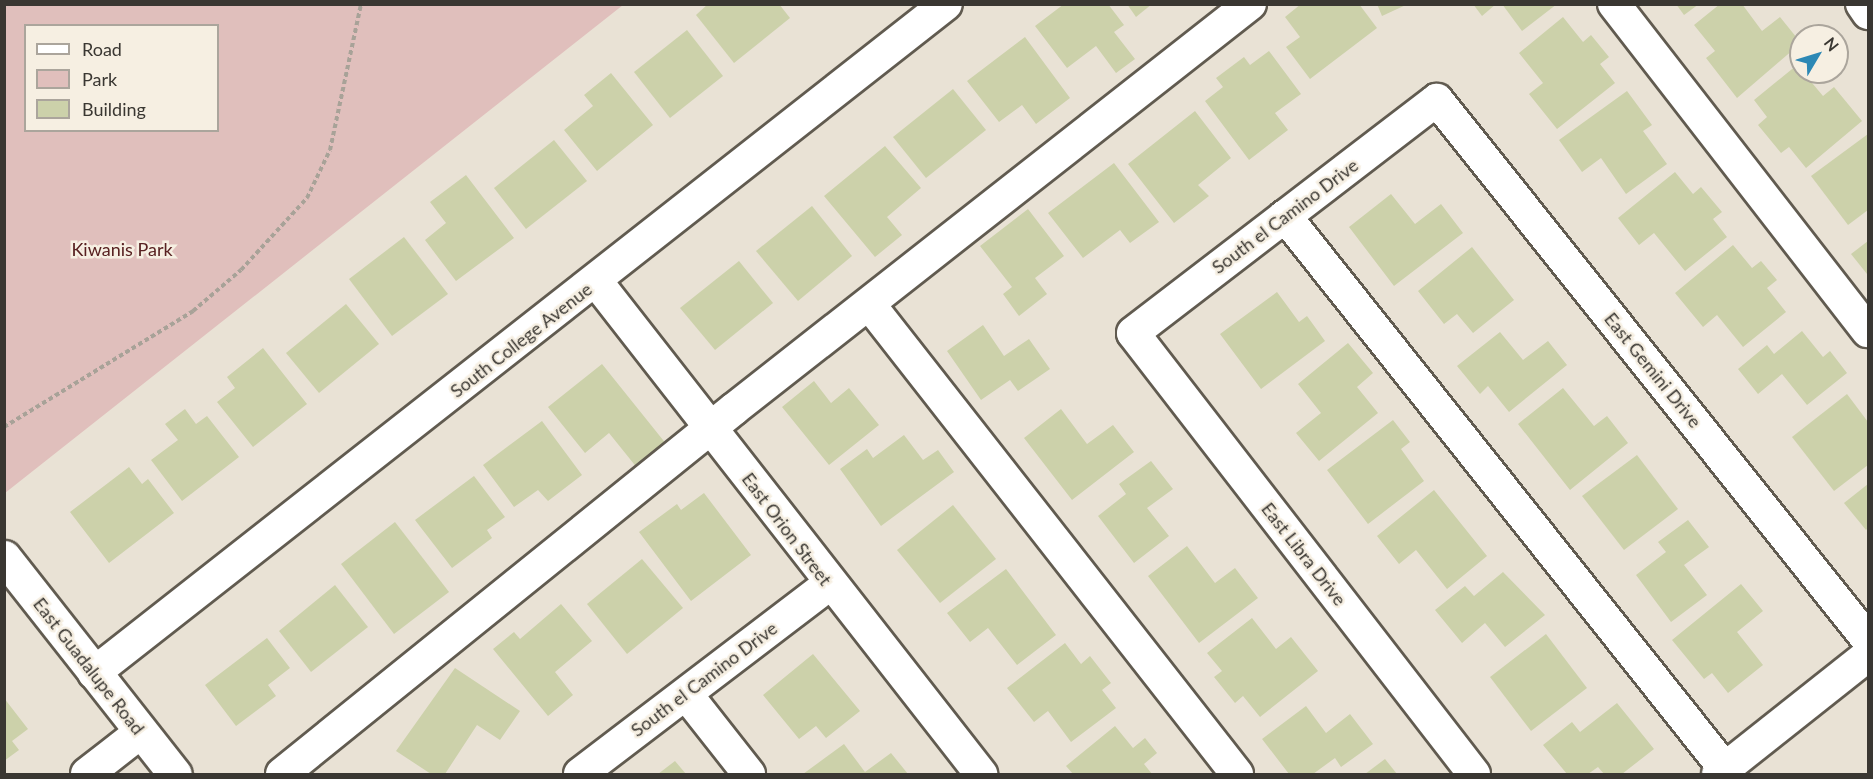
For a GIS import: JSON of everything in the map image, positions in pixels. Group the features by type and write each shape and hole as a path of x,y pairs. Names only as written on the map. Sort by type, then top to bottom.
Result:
{"main road":[{"name":"East Guadalupe Road","path":"4,557 175,774"}],"street":[{"name":"South College Avenue","path":"94,673 946,4"},
{"path":"282,774 710,430 1250,4"},
{"path":"1614,4 1869,331"},
{"path":"1862,4 1869,13"},
{"name":"South el Camino Drive","path":"1133,333 1437,100"},
{"name":"East Gemini Drive","path":"1437,100 1869,640"},
{"path":"1285,216 1722,772 1869,655"},
{"name":"East Orion Street","path":"596,281 829,584 981,774"},
{"path":"869,304 1237,774"},
{"name":"East Libra Drive","path":"1133,333 1474,774"},
{"name":"South el Camino Drive","path":"580,774 829,584"},
{"path":"686,694 749,774"},
{"path":"87,774 141,732"}],"path":[{"path":"4,427 193,311 241,270 307,198 330,150 361,4"}],"green space":[{"name":"Kiwanis Park","path":"5,4 623,5 5,493"}],"building":[{"path":"708,4 779,4 790,18 734,63 696,15"},
{"path":"1064,4 1108,4 1124,25 1114,32 1135,59 1116,73 1096,46 1067,68 1035,26"},
{"path":"1127,4 1152,4 1136,17"},
{"path":"1301,4 1359,4 1377,28 1310,79 1286,47 1300,37 1285,17"},
{"path":"1377,4 1408,4 1382,16"},
{"path":"1473,4 1496,4 1482,16"},
{"path":"1502,4 1557,4 1522,31"},
{"path":"1676,4 1699,4 1684,15"},
{"path":"1720,4 1742,4 1762,31 1780,17 1789,28 1789,53 1737,98 1706,58 1715,51 1694,25"},
{"path":"1563,17 1583,42 1591,35 1609,57 1600,64 1615,83 1557,129 1529,94 1543,83 1519,53"},
{"path":"687,30 723,76 670,118 634,72"},
{"path":"1025,37 1070,98 1036,124 1022,105 999,122 967,81"},
{"path":"1269,51 1301,94 1275,113 1288,130 1249,160 1205,101 1223,87 1216,78 1244,57 1250,65"},
{"path":"1789,72 1789,84 1813,84 1823,96 1834,87 1862,121 1806,168 1789,147 1781,153 1758,125 1767,117 1754,100"},
{"path":"611,73 653,125 597,171 564,130 593,106 584,95"},
{"path":"953,89 986,130 926,178 893,137"},
{"path":"1627,91 1652,125 1643,131 1667,164 1626,194 1601,158 1582,172 1559,140"},
{"path":"1195,111 1231,158 1198,185 1209,196 1174,223 1128,164"},
{"path":"1868,134 1868,210 1848,225 1811,176"},
{"path":"554,140 587,181 526,229 494,188"},
{"path":"885,146 921,188 887,217 902,235 875,257 824,196"},
{"path":"1114,163 1159,222 1130,243 1120,230 1083,258 1048,213"},
{"path":"1675,172 1693,194 1701,187 1722,212 1713,219 1727,237 1685,271 1654,233 1639,245 1618,218"},
{"path":"466,175 514,238 456,281 425,240 446,223 430,202"},
{"path":"1391,194 1415,224 1441,204 1463,233 1394,286 1349,227"},
{"path":"812,206 852,256 798,301 756,251"},
{"path":"1028,209 1064,256 1035,278 1047,294 1019,316 1003,294 1012,287 980,246"},
{"path":"404,237 448,294 392,336 349,279"},
{"path":"1868,241 1868,273 1867,274 1851,254"},
{"path":"1733,245 1752,268 1761,261 1777,280 1767,288 1786,312 1743,347 1717,315 1703,327 1675,293"},
{"path":"1472,247 1514,300 1473,333 1457,314 1444,324 1418,291"},
{"path":"739,261 773,303 715,350 680,308"},
{"path":"1277,292 1299,322 1307,316 1325,341 1261,389 1220,334"},
{"path":"346,304 379,344 319,393 286,353"},
{"path":"983,325 1004,356 1029,339 1050,369 1018,391 1010,380 981,400 947,351"},
{"path":"1802,331 1823,357 1830,351 1847,373 1807,405 1782,374 1758,394 1738,369 1767,345 1774,354"},
{"path":"1500,332 1523,360 1548,341 1567,365 1509,412 1488,386 1480,394 1457,366"},
{"path":"1348,343 1373,373 1357,387 1378,413 1319,461 1296,433 1321,413 1298,384"},
{"path":"263,348 307,404 253,447 217,402 235,388 227,377"},
{"path":"602,364 667,445 638,469 609,433 585,453 548,407"},
{"path":"814,381 831,403 849,388 879,425 829,465 782,407"},
{"path":"1563,388 1594,426 1607,416 1628,443 1570,490 1518,424"},
{"path":"1847,394 1868,422 1868,465 1834,491 1792,437"},
{"path":"185,409 196,424 207,416 239,457 182,501 151,460 178,440 165,424"},
{"path":"1061,409 1087,444 1113,425 1134,452 1072,500 1024,438"},
{"path":"1393,420 1410,442 1401,449 1424,481 1368,524 1327,470"},
{"path":"542,421 582,475 548,501 538,490 514,507 483,465"},
{"path":"904,435 923,460 938,450 954,472 881,526 840,469 867,449 873,458"},
{"path":"1637,455 1678,509 1624,550 1582,496"},
{"path":"1151,461 1173,489 1147,508 1169,536 1134,563 1098,516 1126,494 1119,484"},
{"path":"129,467 142,484 148,479 174,513 109,563 70,512"},
{"path":"474,476 505,517 487,530 492,538 452,568 415,520"},
{"path":"1868,484 1868,528 1866,530 1844,503"},
{"path":"1434,490 1487,556 1447,589 1416,550 1399,564 1377,536"},
{"path":"704,493 751,555 691,601 639,532 677,504 681,510"},
{"path":"953,505 996,559 940,603 897,550"},
{"path":"1688,520 1709,547 1684,565 1707,595 1671,622 1636,575 1666,552 1658,542"},
{"path":"395,522 449,592 394,634 341,564"},
{"path":"1187,546 1215,583 1235,568 1258,598 1199,643 1148,576"},
{"path":"642,559 683,608 627,654 587,604"},
{"path":"1006,569 1056,635 1017,665 988,628 970,642 947,613"},
{"path":"1503,572 1545,615 1505,647 1485,623 1462,643 1435,610 1465,586 1474,596"},
{"path":"1741,584 1763,611 1737,632 1763,665 1728,693 1712,673 1704,679 1672,640"},
{"path":"335,585 368,627 311,672 279,631"},
{"path":"561,604 592,641 555,672 573,695 548,716 493,649 514,632 520,639"},
{"path":"1252,618 1276,649 1291,637 1318,671 1260,717 1243,696 1235,703 1214,677 1222,671 1207,653"},
{"path":"1546,634 1587,688 1531,731 1490,677"},
{"path":"267,638 290,668 268,685 276,696 236,726 205,685"},
{"path":"1065,643 1081,664 1090,656 1111,683 1102,690 1116,708 1071,742 1048,711 1034,722 1007,688"},
{"path":"813,654 860,711 826,738 816,726 799,739 763,695"},
{"path":"455,668 520,711 500,740 477,725 445,774 431,774 396,751"},
{"path":"4,698 28,729 12,741 19,750 4,761"},
{"path":"1617,703 1654,749 1622,774 1604,774 1598,767 1588,774 1567,774 1543,745 1572,722 1580,732"},
{"path":"1306,706 1326,733 1350,714 1373,744 1341,767 1335,758 1313,774 1289,774 1262,739"},
{"path":"1115,726 1133,748 1145,738 1157,753 1144,764 1152,774 1073,774 1066,766"},
{"path":"844,744 865,772 891,753 908,774 803,774"},
{"path":"1385,759 1397,774 1365,774"},
{"path":"675,761 686,774 658,774"}]}
